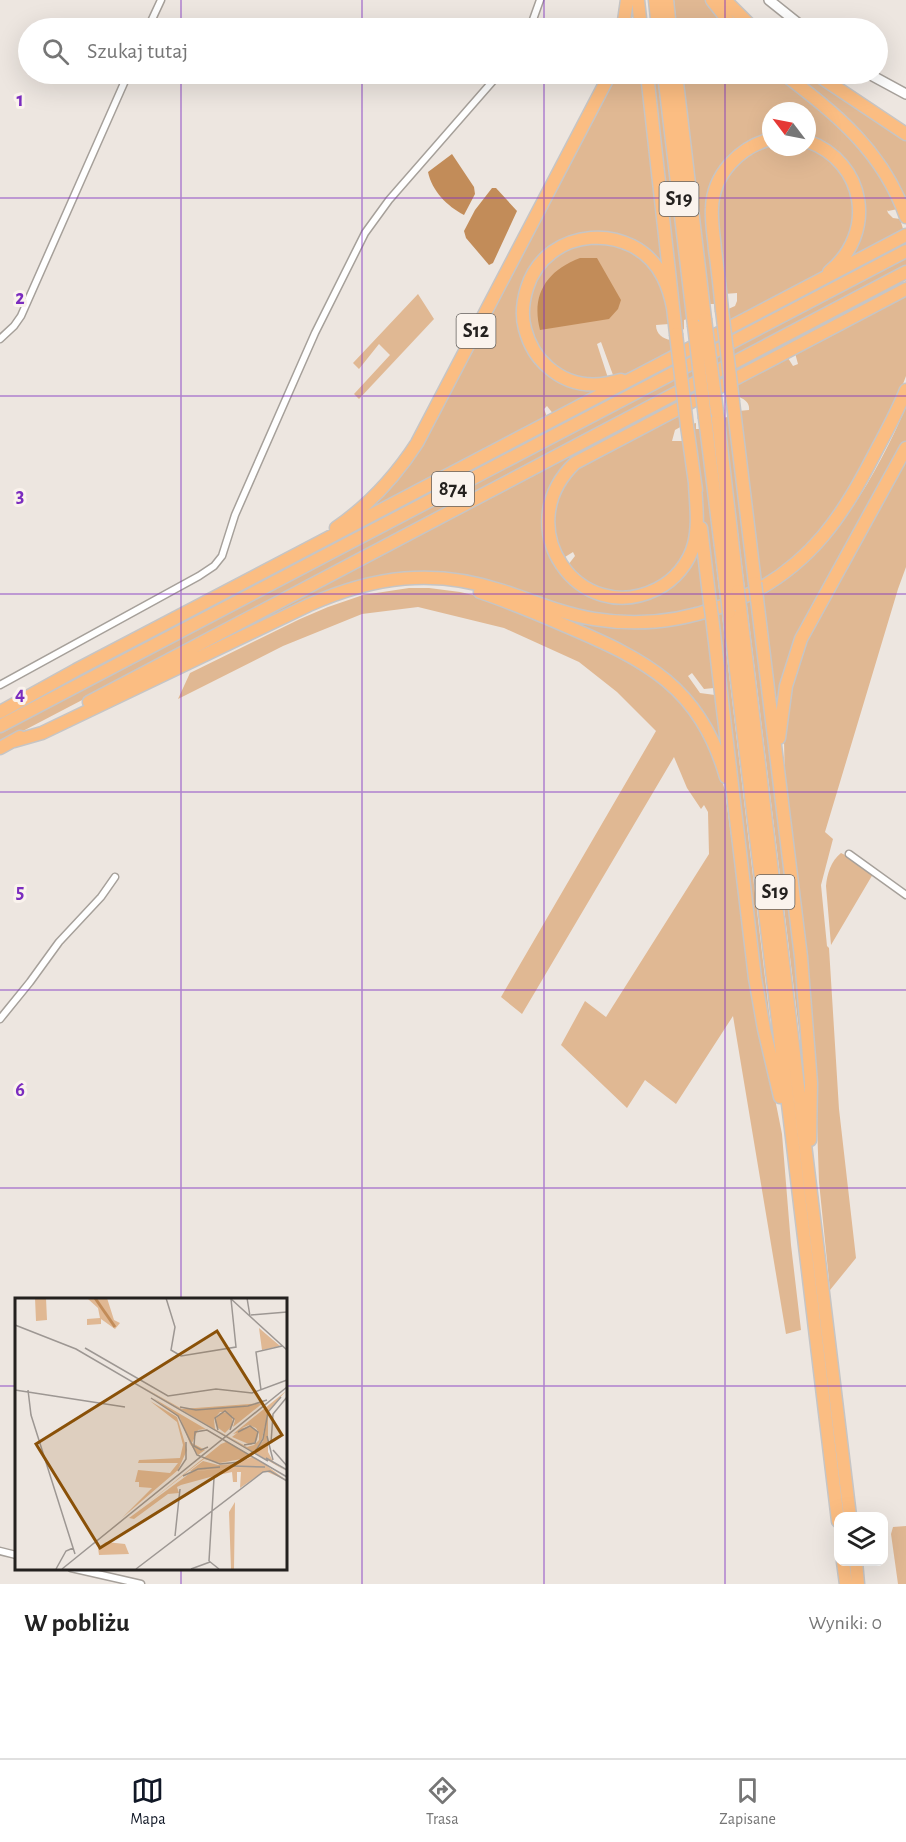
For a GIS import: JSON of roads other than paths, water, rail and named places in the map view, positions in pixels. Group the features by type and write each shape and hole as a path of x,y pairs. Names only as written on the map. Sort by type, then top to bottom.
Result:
{"highway":[{"path":"624,18 627,0"},
{"path":"638,0 641,18"},
{"path":"655,0 657,18"},
{"path":"667,0 669,18"},
{"path":"712,0 726,18"},
{"path":"724,0 743,18"},
{"name":"S12","path":"0,712 299,554 367,504 399,470 417,443 605,84"},
{"path":"648,84 687,426 760,1008 794,1150"},
{"name":"S19","path":"665,84 694,325 711,415"},
{"name":"S19","path":"677,84 705,319 711,415 837,1512"},
{"path":"797,84 834,113 862,140 888,177 905,215"},
{"path":"831,84 906,134"},
{"path":"762,143 746,150 733,160 720,178 713,197 712,216 801,957 810,1056 809,1177"},
{"path":"802,291 832,269 849,250 858,230 860,218 856,190 844,167 829,153 816,146"},
{"path":"299,554 906,235"},
{"path":"651,370 613,382 592,385 571,381 557,375 538,357 523,324 522,304 528,283 545,258 566,244 580,238 605,237 627,243 648,256 663,277 674,308"},
{"name":"874","path":"0,726 906,251"},
{"name":"874","path":"14,741 906,272"},
{"path":"695,484 694,545 682,567 661,587 629,597 602,594 588,588 573,577 557,557 548,531 549,509 558,482 575,463 906,289"},
{"path":"0,748 14,741 42,733 324,598 360,585 390,580 434,578 468,582 503,591 559,611 609,621 634,623 665,621 720,607 746,596 779,577 824,536 854,493 906,390"},
{"path":"780,784 779,737 783,698 793,661 812,619 906,448"},
{"path":"390,580 427,583 482,593 614,646 646,665 680,693 705,726 723,766 737,822"},
{"name":"S19","path":"734,610 809,1177 850,1512"},
{"path":"844,1566 846,1584"},
{"path":"856,1566 858,1584"}],"street":[{"path":"153,18 161,0"},
{"path":"534,18 540,0"},
{"path":"769,0 792,18"},
{"path":"0,339 21,316 124,84"},
{"path":"0,684 200,576 218,562 225,549 234,515 315,333 365,233 389,200 489,84"},
{"path":"888,84 906,94"},
{"path":"849,854 906,895"},
{"path":"0,1019 58,942 101,897 115,877"},
{"path":"0,1551 15,1555"},
{"path":"75,1569 141,1584"}]}
